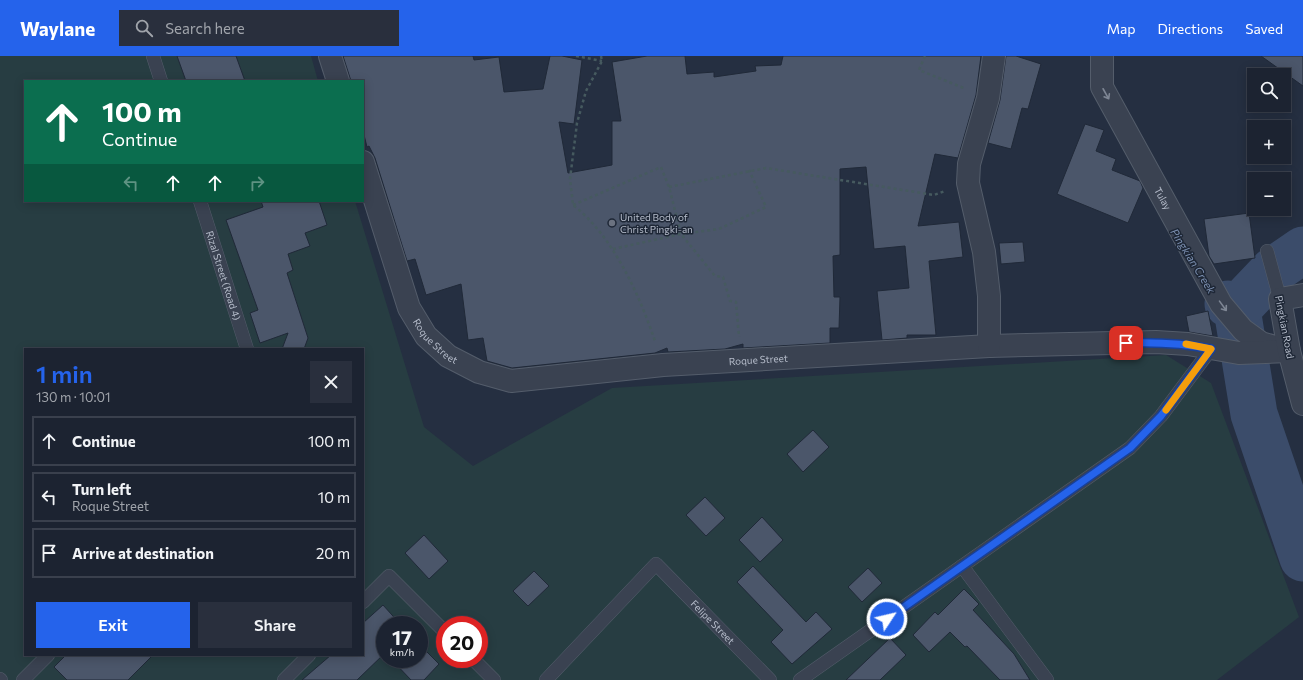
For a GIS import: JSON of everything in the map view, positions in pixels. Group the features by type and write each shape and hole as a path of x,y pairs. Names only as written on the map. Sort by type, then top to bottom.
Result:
{"street":[{"path":"330,56 338,80"},
{"path":"989,346 989,296 984,252 968,183 969,164 988,98 994,56"},
{"name":"Tulay","path":"1102,56 1102,87 1221,304 1243,330 1276,355"},
{"name":"Roque Street","path":"364,165 409,308 426,336 448,356 479,372 511,381 662,365 742,359 989,346 1156,342 1188,344 1211,349 1276,355"},
{"path":"1286,295 1303,287"},
{"name":"Pingkian Road","path":"1286,295 1276,355 1303,404"}],"lane":[{"path":"153,56 161,80"},
{"name":"Rizal Street (Road 4)","path":"200,202 247,348"},
{"name":"Pingkian Road","path":"1267,251 1286,295"},
{"path":"800,680 1130,448 1161,416 1211,349"},
{"name":"Felipe Street","path":"546,680 656,564 770,680"},
{"path":"962,566 1047,680"},
{"path":"364,601 389,576 436,623"},
{"path":"23,680 47,656"},
{"path":"284,680 308,656"},
{"path":"482,668 494,680"}],"path":[{"path":"576,56 602,61"},
{"path":"601,56 602,61 586,91 577,123 570,179 573,205 593,223 613,249 642,306 662,365"},
{"path":"925,56 919,70 988,98"},
{"path":"573,205 661,166 670,187 681,234 715,276 724,277 730,300 736,302 742,359"},
{"path":"670,187 749,170 766,168 934,195 968,183"},
{"path":"613,249 681,234 719,228 766,207 749,170"}],"green space":[{"path":"0,56 311,56 318,80 24,80 24,202 355,202 424,427 473,466 612,388 1166,355 1211,383 1299,617 1217,680 0,680"}],"building":[{"path":"177,56 236,56 245,80 186,80"},
{"path":"343,56 473,56 474,60 499,57 504,92 543,89 550,56 562,56 582,60 574,124 559,122 568,173 612,165 612,121 621,121 612,62 647,56 685,56 687,74 714,72 714,77 756,71 755,66 781,65 783,56 981,56 976,95 958,158 935,154 918,226 959,222 963,257 929,261 936,335 907,335 907,338 882,340 877,291 909,288 905,246 874,249 866,167 840,169 840,255 833,256 834,297 840,297 839,328 830,328 830,343 743,348 743,344 725,349 668,352 667,348 655,353 512,368 487,361 483,338 468,340 461,284 426,295 415,259 407,261 375,158 369,146 367,147 364,135 364,80 351,80"},
{"path":"1006,56 1016,56 1041,64 1028,109 1022,108 1011,149 988,143 1000,100"},
{"path":"1261,56 1303,56 1303,86 1291,77 1291,68 1278,68"},
{"path":"1085,124 1104,130 1096,151 1116,159 1112,170 1140,181 1143,188 1128,223 1057,194"},
{"path":"261,202 319,202 327,225 305,233 310,246 288,254 293,270 287,273 308,338 304,348 282,348 288,333 260,343 250,313 258,310 226,220 263,207"},
{"path":"1247,213 1247,216 1249,216 1255,258 1214,264 1209,256 1204,219"},
{"path":"1023,242 1025,262 1001,264 999,243"},
{"path":"1208,311 1213,336 1189,332 1186,316"},
{"path":"813,430 829,447 803,472 787,454"},
{"path":"705,497 725,518 706,536 686,515"},
{"path":"762,517 783,540 760,562 739,540"},
{"path":"424,535 448,561 429,579 405,553"},
{"path":"753,566 806,622 816,612 832,629 792,664 771,642 783,630 737,582"},
{"path":"868,568 882,583 862,602 848,587"},
{"path":"534,571 549,586 528,606 513,591"},
{"path":"964,589 979,604 973,610 1014,654 1030,680 1000,680 967,646 965,647 950,632 929,652 913,635 935,612 938,615"},
{"path":"383,605 393,616 376,616 376,662 357,680 302,680 330,656 364,656 364,622"},
{"path":"890,638 906,655 880,680 846,680"},
{"path":"428,653 436,661 436,667 424,680 411,680 400,668 428,668"},
{"path":"65,656 152,656 128,680 67,680 54,667"}],"waterway":[{"path":"1237,309 1274,270 1303,250"},
{"name":"Pingkian Creek","path":"1228,304 1237,309 1254,414 1303,558"}],"slow traffic":[{"path":"1166,410 1211,349 1186,344"}],"place":[{"name":"United Body of Christ Pingki-an","path":"612,223"}],"route":[{"path":"887,619 1130,448 1161,416 1211,349 1188,344 1156,342 1126,343"}]}
